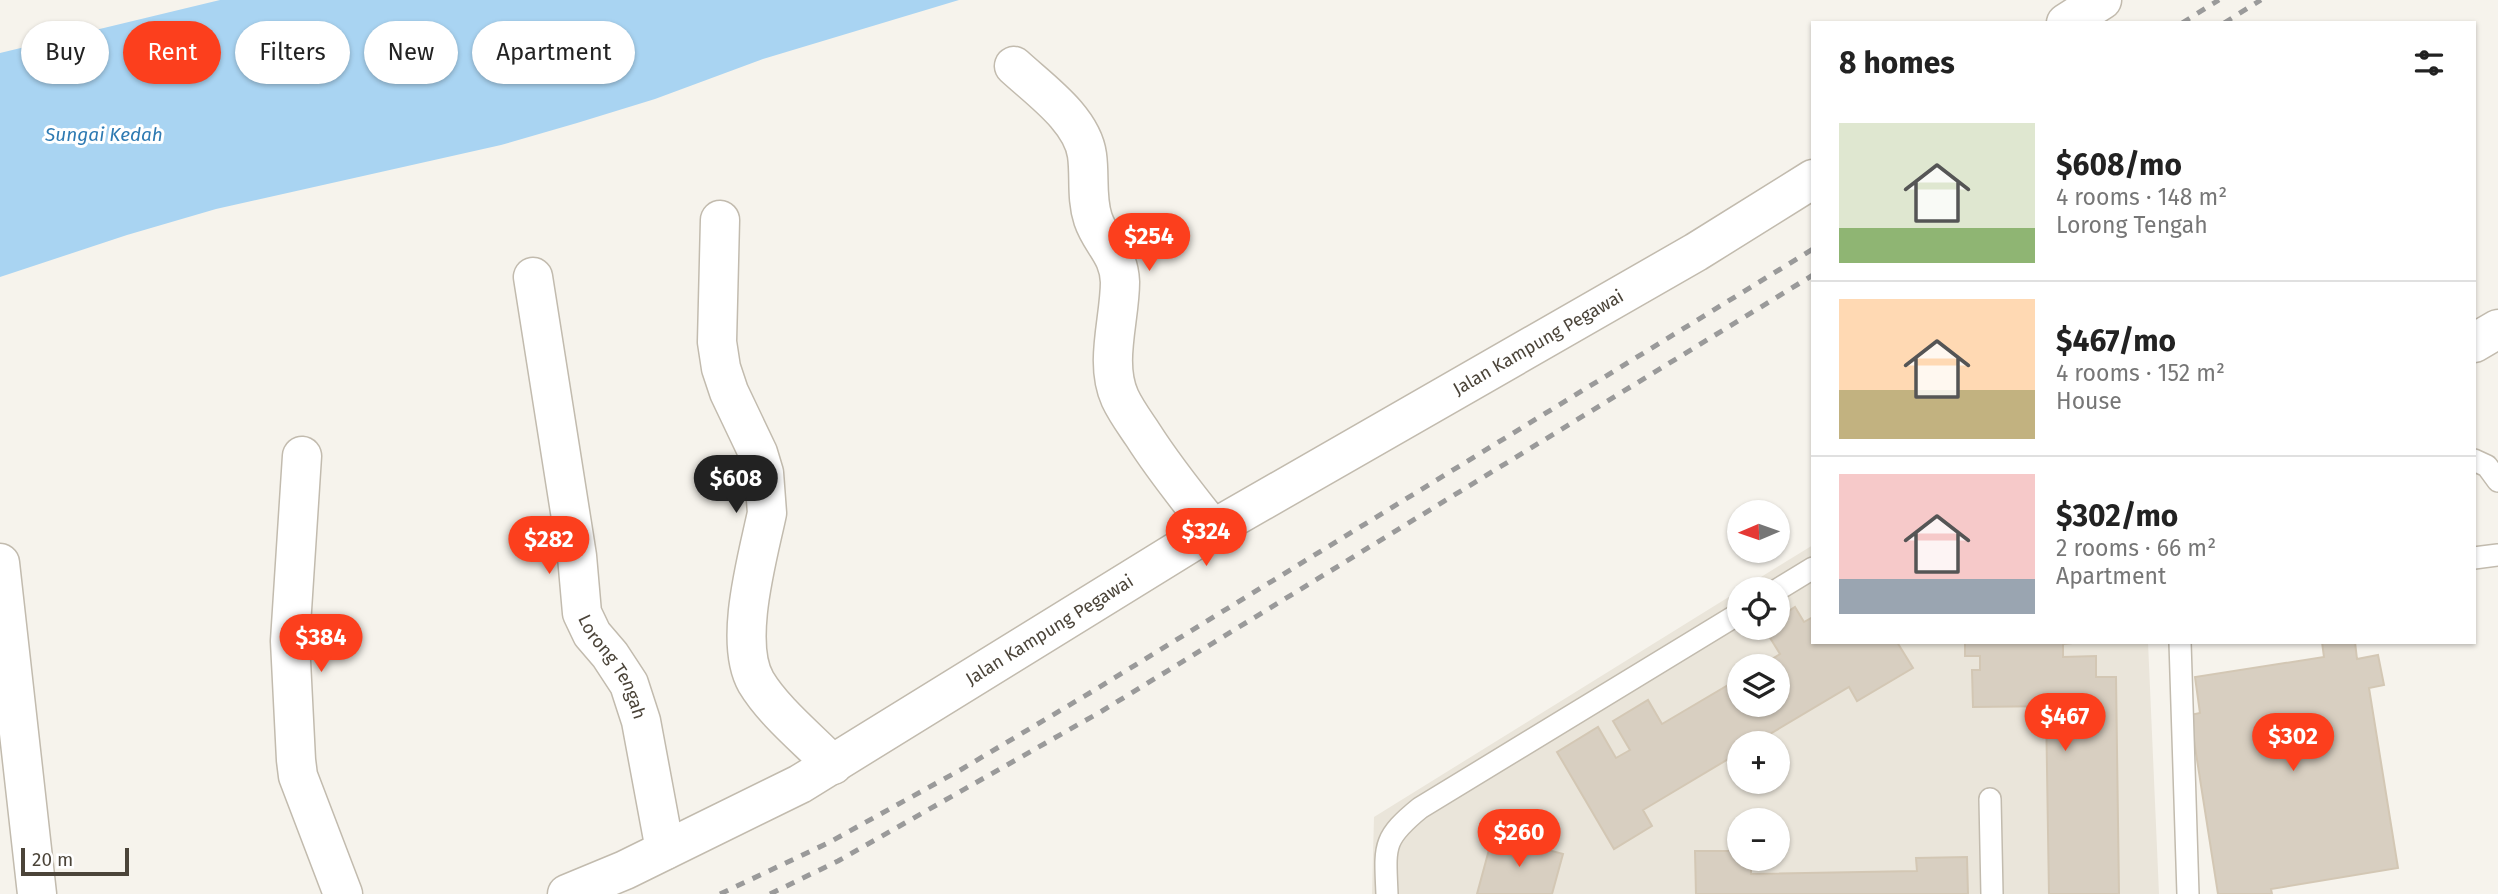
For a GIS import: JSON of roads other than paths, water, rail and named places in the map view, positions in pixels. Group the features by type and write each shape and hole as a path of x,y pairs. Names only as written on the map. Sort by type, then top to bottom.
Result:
{"street":[{"path":"2069,21 2102,0"},
{"path":"1014,66 1072,121 1082,136 1087,155 1093,218 1114,254 1119,269 1114,358 1119,397 1167,472 1213,529"},
{"name":"Jalan Kampung Pegawai","path":"567,894 800,784 1213,529 1696,252 1811,180"},
{"path":"720,220 717,342 721,368 729,392 758,453 764,472 766,496 767,513 747,618 748,660 754,679 765,695 833,765"},
{"name":"Lorong Tengah","path":"533,277 577,556 582,613 592,634 629,684 644,734 665,850"},
{"path":"302,456 290,641 296,760 298,775 342,894"},
{"path":"0,563 37,894"}],"lane":[{"path":"2476,461 2487,466 2498,481"},
{"path":"2476,558 2498,555"},
{"path":"1790,582 1811,569"},
{"path":"1387,894 1385,860 1388,841 1398,826 1420,808 1727,621"},
{"path":"2179,644 2188,894"},
{"path":"1990,799 1992,894"}],"water":[{"name":"Sungai Kedah","path":"220,0 959,0 763,59 655,99 501,145 216,209 0,277 0,53 21,48 21,84 109,84 109,27 123,23 123,84 221,84 221,21 133,21"}],"railway":[{"path":"2185,21 2219,0"},
{"path":"2227,21 2261,0"},
{"path":"720,894 828,843 962,769 1811,250"},
{"path":"770,894 838,861 1102,711 1811,276"}]}
